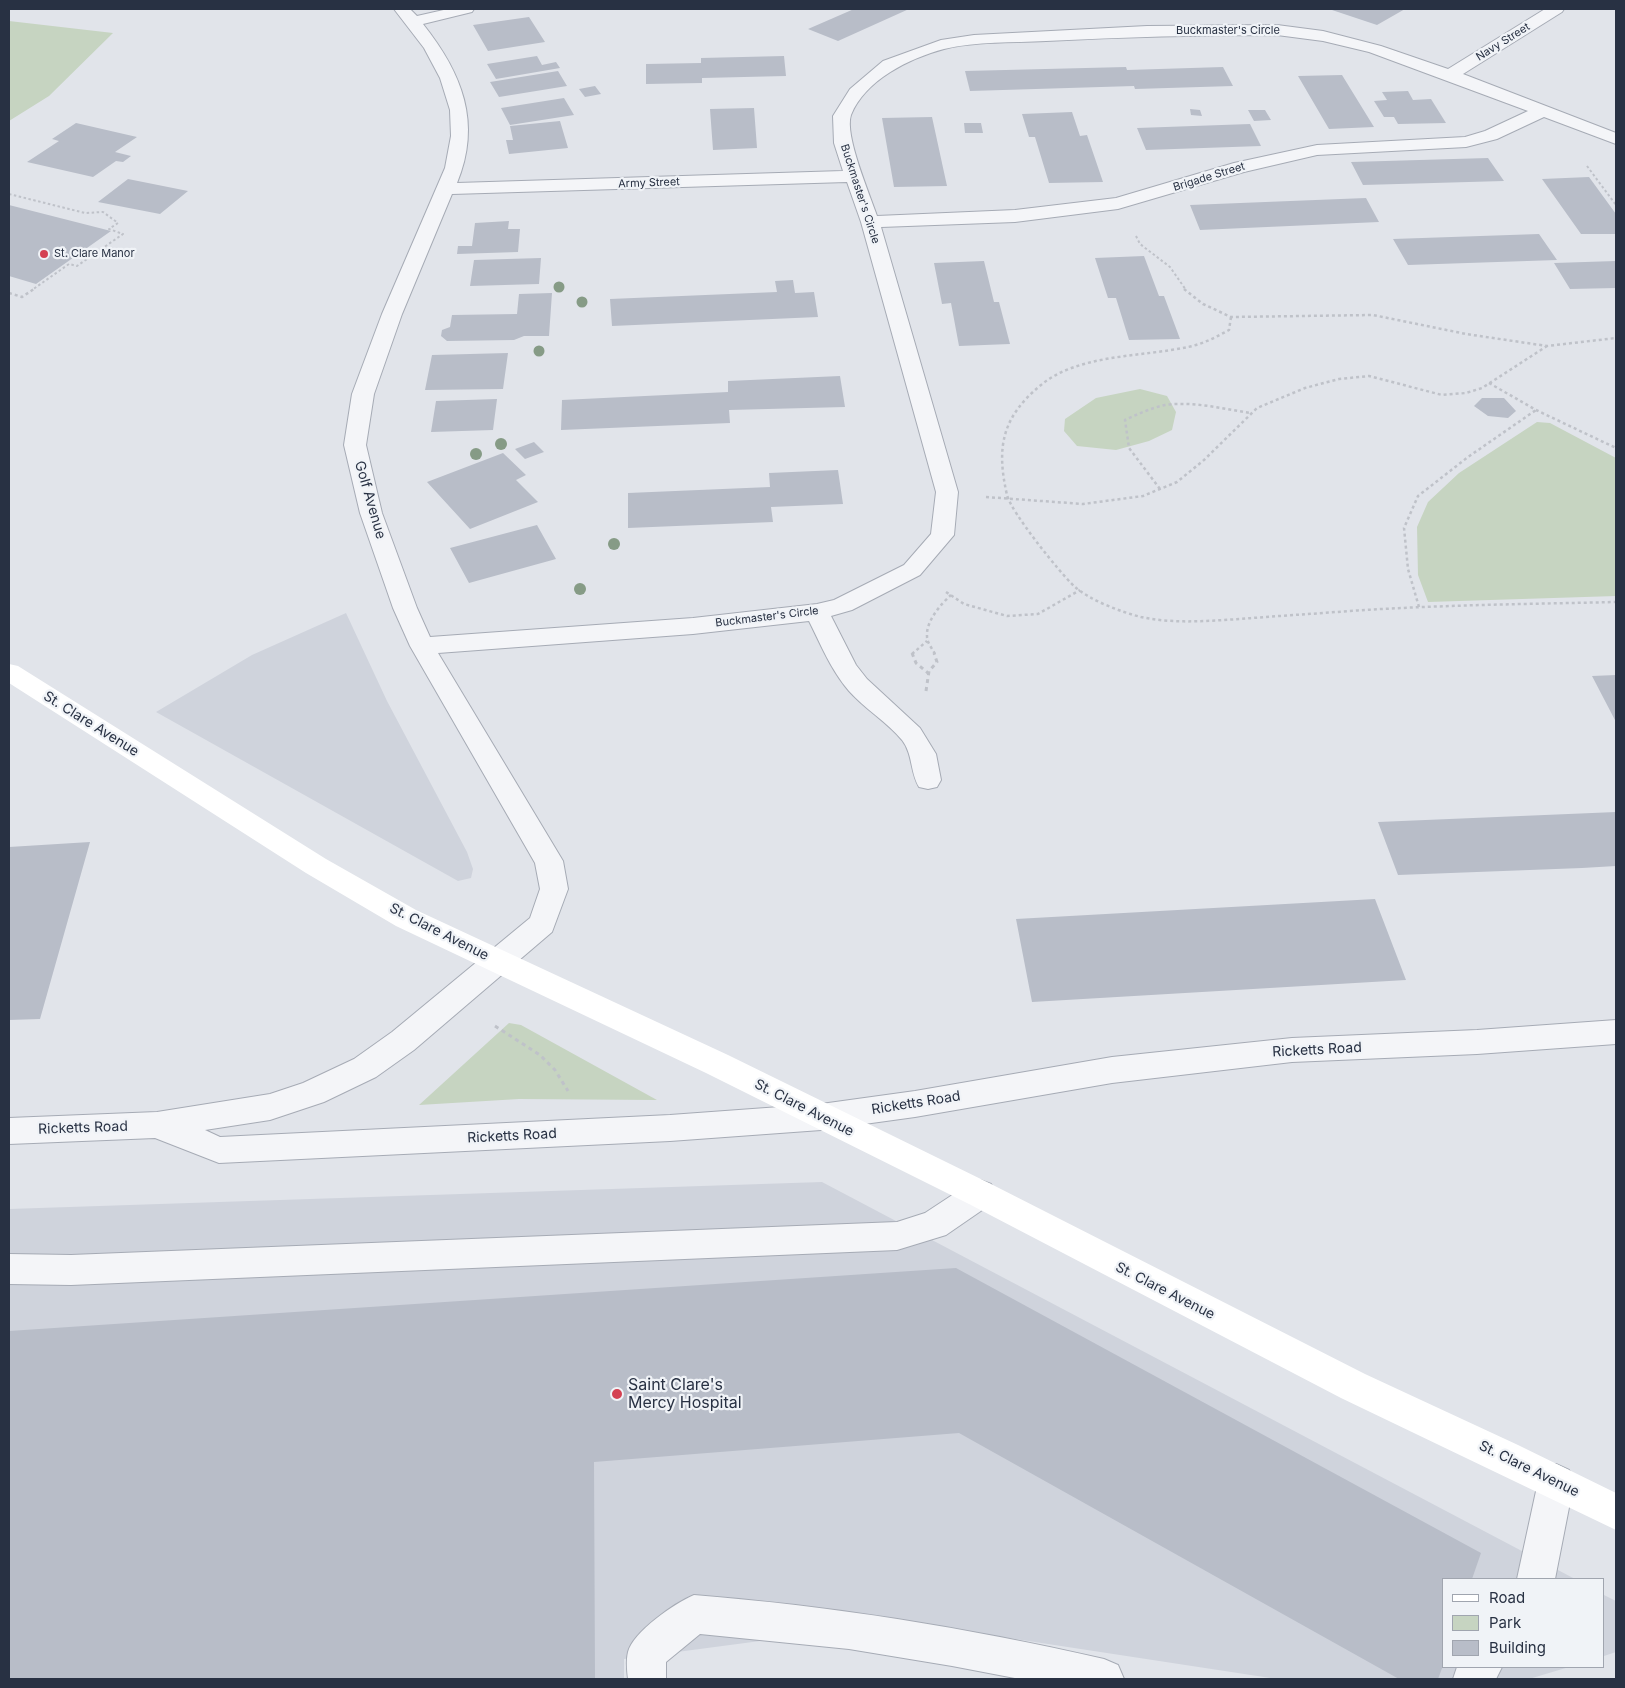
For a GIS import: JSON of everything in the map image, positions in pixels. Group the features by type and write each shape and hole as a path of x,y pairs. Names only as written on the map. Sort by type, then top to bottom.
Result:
{"street":[{"path":"408,15 466,9"},
{"name":"Navy Street","path":"1450,75 1556,9"},
{"name":"Golf Avenue","path":"408,15 442,65 454,94 460,124 459,144 454,168 392,314 366,384 355,445 371,513 405,608 422,646 493,770 536,842 549,860 554,889 542,924 497,962"},
{"name":"Buckmaster's Circle","path":"422,646 684,626 817,612 843,605 912,570 942,535 947,492 870,222 843,143 842,116 856,94 869,80 889,65 940,45 974,40 1066,34 1277,30 1323,36 1375,49 1450,75 1616,139"},
{"name":"Brigade Street","path":"870,222 1015,216 1118,203 1240,167 1317,150 1466,142 1492,135 1543,110"},
{"name":"Army Street","path":"445,188 853,176"},
{"path":"817,612 845,668 858,686 910,734 923,754 928,780"},
{"name":"St. Clare Avenue","path":"9,672 316,866 406,918 717,1064 980,1194 1353,1386 1616,1512"},
{"name":"Ricketts Road","path":"9,1131 157,1125 270,1107 313,1093 365,1068 403,1041 497,962"},
{"name":"Ricketts Road","path":"157,1125 218,1150 670,1128 821,1117 915,1104 1112,1070 1292,1050 1477,1042 1616,1032"},
{"path":"9,1269 71,1270 897,1236 934,1225 980,1194"},
{"path":"1536,1578 1556,1482"},
{"path":"647,1679 647,1653 694,1614 748,1617 883,1634 1039,1663 1104,1679"},
{"path":"1472,1679 1481,1668"}],"path":[{"path":"1583,161 1616,206"},
{"path":"9,194 84,214 102,212 118,223 109,229 123,234 77,266 70,264 22,297 9,293"},
{"path":"1118,203 1140,244 1170,267 1182,287 1203,304 1232,317 1373,315 1466,334 1547,346 1616,338"},
{"path":"1232,317 1229,330 1213,339 1190,347 1100,361 1069,369 1042,384 1016,410 1005,429 1001,469 1008,500 1024,525 1075,587 1108,606 1142,616 1189,622 1419,607 1616,602"},
{"path":"947,492 1008,500 1083,504 1143,496 1177,482 1191,472 1257,408 1305,388 1339,379 1369,376 1442,395 1466,393 1489,383 1547,346"},
{"path":"1489,383 1536,410 1616,448"},
{"path":"1160,489 1130,448 1125,420 1156,407 1205,406 1252,413"},
{"path":"1419,607 1408,569 1404,528 1418,496 1468,457 1536,410"},
{"path":"912,570 964,604 1007,616 1038,614 1081,590"},
{"path":"927,641 912,653 916,663 928,673 930,667 937,662 935,650 927,641 926,634 942,602 951,595"},
{"path":"495,1026 540,1056 555,1070 572,1100"}],"shaded area":[{"path":"346,613 387,701 467,852 473,869 471,878 458,881 156,712 252,655"},
{"name":"Saint Clare's Mercy Hospital","path":"822,1182 1573,1578 1442,1578 1442,1668 1566,1668 1529,1679 1277,1679 904,1622 624,1659 624,1679 9,1679 9,1209"},
{"path":"1605,1596 1616,1601 1616,1652 1605,1656"}],"green space":[{"path":"9,21 113,33 49,96 9,121"},
{"path":"1140,389 1167,396 1176,412 1172,430 1149,441 1116,450 1077,446 1064,431 1065,419 1096,398"},
{"path":"1537,422 1550,423 1616,458 1616,596 1428,602 1418,575 1417,527 1428,502 1459,473"},
{"path":"509,1023 521,1025 657,1100 519,1099 419,1105"}],"building":[{"path":"854,9 909,9 838,41 808,29"},
{"path":"1329,9 1405,9 1377,25"},
{"path":"529,17 545,42 488,51 473,25"},
{"path":"537,56 542,65 556,62 560,68 496,79 487,64"},
{"path":"784,56 786,76 702,78 702,83 646,84 646,64 701,63 701,58"},
{"path":"1126,67 1127,70 1223,67 1233,86 1135,89 1134,86 970,91 965,71"},
{"path":"558,71 567,86 499,97 490,82"},
{"path":"1342,75 1374,127 1329,129 1298,76"},
{"path":"595,86 601,94 585,97 579,89"},
{"path":"1408,91 1413,100 1431,99 1446,123 1398,124 1394,117 1384,117 1374,101 1387,100 1382,92"},
{"path":"564,98 574,115 510,125 501,108"},
{"path":"754,108 757,148 713,150 710,109"},
{"path":"1190,109 1200,110 1202,116 1191,115"},
{"path":"1248,110 1265,110 1271,120 1254,121"},
{"path":"1072,112 1080,136 1087,135 1103,182 1049,183 1035,137 1029,137 1022,114"},
{"path":"932,117 947,186 894,187 882,118"},
{"path":"560,121 568,148 509,154 506,140 513,140 510,126"},
{"path":"76,123 137,137 115,152 131,156 123,162 116,161 93,177 27,162 59,141 52,139"},
{"path":"964,123 981,123 983,133 965,133"},
{"path":"1250,124 1261,146 1146,150 1137,128"},
{"path":"1488,158 1504,181 1363,185 1351,162"},
{"path":"1589,177 1616,214 1616,234 1581,234 1542,179"},
{"path":"128,179 188,191 160,214 98,202"},
{"path":"1366,198 1379,222 1200,230 1190,205"},
{"name":"St. Clare Manor","path":"9,205 111,231 36,284 9,276"},
{"path":"509,221 508,229 520,229 518,252 457,254 458,246 472,246 475,223"},
{"path":"1539,234 1557,260 1408,265 1393,239"},
{"path":"1144,256 1159,296 1164,296 1180,339 1129,340 1116,298 1108,298 1095,258"},
{"path":"541,258 539,284 470,286 474,260"},
{"path":"984,261 994,302 999,302 1010,344 959,346 951,303 942,304 934,263"},
{"path":"1616,261 1616,288 1570,289 1554,263"},
{"path":"793,280 795,293 814,292 818,317 612,326 610,299 777,292 775,281"},
{"path":"552,293 549,336 524,336 514,340 447,341 441,336 442,330 450,327 452,315 517,314 519,294"},
{"path":"508,353 503,389 425,390 432,355"},
{"path":"840,376 845,407 729,410 730,423 561,430 562,400 728,392 728,381"},
{"path":"1482,398 1504,398 1516,411 1508,418 1488,416 1474,406"},
{"path":"497,399 493,430 431,432 436,401"},
{"path":"534,442 544,452 525,459 515,449"},
{"path":"503,453 526,475 516,480 538,502 470,529 427,482"},
{"path":"838,470 843,504 771,507 773,522 628,528 628,493 770,487 769,473"},
{"path":"537,525 556,559 469,583 450,548"},
{"path":"1616,675 1616,722 1592,676"},
{"path":"1616,812 1616,866 1582,868 1398,875 1378,822"},
{"path":"90,842 40,1019 9,1020 9,847"},
{"path":"1375,899 1406,980 1032,1002 1016,919"},
{"name":"Saint Clare's Mercy Hospital","path":"956,1268 1481,1553 1472,1578 1442,1578 1442,1668 1438,1679 1399,1679 959,1433 594,1462 595,1679 9,1679 9,1331"}],"place":[{"name":"St. Clare Manor","path":"44,254"},
{"name":"Saint Clare's Mercy Hospital","path":"617,1394"}]}
